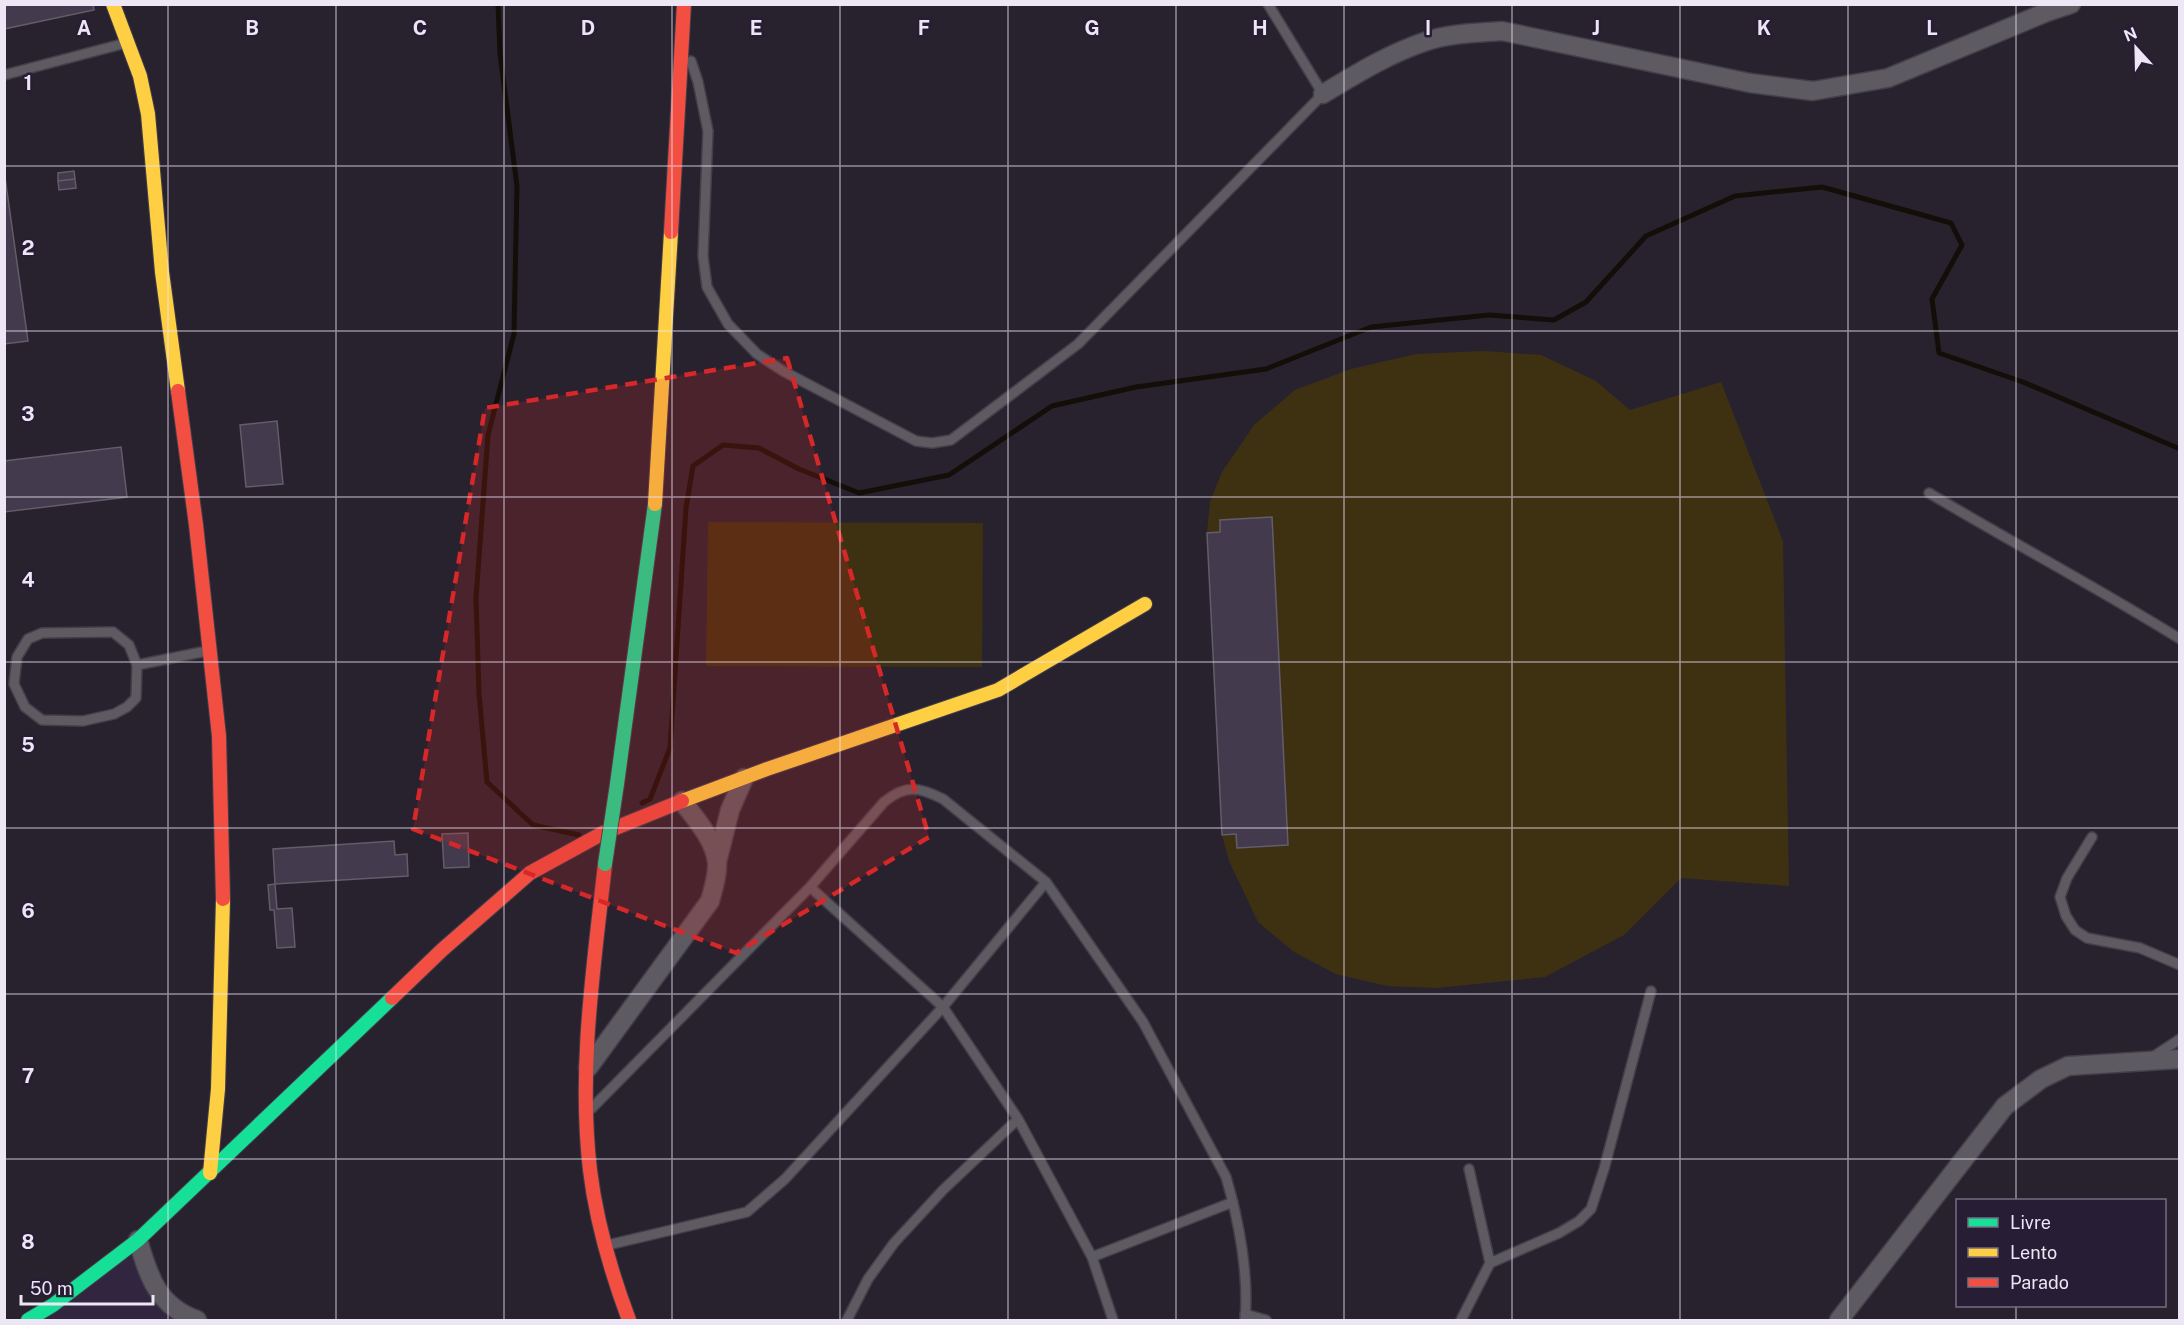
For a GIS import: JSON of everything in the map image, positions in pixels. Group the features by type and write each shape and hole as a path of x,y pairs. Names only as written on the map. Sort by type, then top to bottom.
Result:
{"street":[{"path":"113,4 140,76 147,114 162,272 196,525 219,736 223,922 218,1089 210,1173"},
{"path":"630,1320 615,1284 590,1172 586,1069 605,864 654,517 684,4"},
{"path":"1323,94 1399,52 1429,40 1460,34 1502,31 1750,83 1813,91 1888,78 2071,4"},
{"path":"28,1320 53,1305 138,1240 442,950 530,873 603,833 682,801 998,690 1145,604"},
{"path":"586,1069 710,901 717,878 717,862 730,810 744,778"},
{"path":"682,801 701,826 717,862"},
{"path":"1839,1320 2005,1106 2041,1079 2068,1066 2180,1059"},
{"path":"138,1240 154,1286 181,1314 197,1320"}],"lane":[{"path":"683,39 698,82 708,131 702,256 707,287 728,324 757,354 783,371 916,441 932,443 951,440 1078,344 1323,94 1268,4"},
{"path":"4,75 129,43"},
{"path":"1929,494 2037,557 2114,598 2180,639"},
{"path":"113,632 129,645 137,665 136,698 114,714 83,721 42,720 25,707 14,684 17,657 28,639 42,633 113,632"},
{"path":"137,665 210,651"},
{"path":"586,1114 810,887 884,802 894,794 906,789 925,790 943,799 1047,882 1143,1022 1226,1177 1233,1202 1246,1286 1245,1317 1266,1320"},
{"path":"2092,837 2067,878 2060,897 2066,916 2075,930 2087,938 2140,948 2180,965"},
{"path":"606,1245 747,1212 785,1179 943,1007 1047,882"},
{"path":"810,887 943,1007 1018,1119 1092,1257 1113,1320"},
{"path":"1490,1263 1560,1233 1579,1221 1591,1209 1605,1168 1651,991"},
{"path":"2144,1062 2180,1039"},
{"path":"847,1320 868,1279 894,1243 943,1190 1018,1119"},
{"path":"1461,1320 1490,1263 1469,1169"},
{"path":"1092,1257 1233,1202"}],"highlighted area":[{"path":"787,358 929,837 736,953 413,829 485,408"}],"shaded area":[{"path":"1485,351 1541,355 1596,381 1630,410 1721,382 1783,541 1789,886 1681,878 1624,935 1545,977 1436,988 1387,986 1336,974 1294,952 1258,922 1229,861 1222,835 1207,533 1210,502 1222,472 1254,425 1295,390 1351,369 1416,354"},
{"path":"708,522 983,523 982,667 706,666"},
{"path":"138,1240 146,1268 197,1320 28,1320"}],"building":[{"path":"4,4 93,4 94,10 4,29"},
{"path":"4,170 28,341 4,344"},
{"path":"74,171 75,179 58,181 58,173"},
{"path":"75,179 76,188 59,190 58,181"},
{"path":"277,421 283,484 246,487 240,425"},
{"path":"121,447 127,497 4,512 4,461"},
{"path":"1272,517 1288,845 1237,848 1236,834 1222,835 1207,533 1220,532 1220,520"},
{"path":"468,833 469,867 444,868 442,834"},
{"path":"394,841 395,855 407,854 408,876 275,884 273,849"},
{"path":"275,884 277,909 292,908 295,947 277,948 274,910 270,910 268,885"}],"waterway":[{"path":"498,4 500,54 517,186 514,334 488,435 476,598 479,694 487,782 533,825 579,835"},
{"path":"642,803 650,799 670,748 686,508 693,466 723,445 759,448 799,469 859,493 949,475 1052,406 1136,387 1266,369 1371,327 1489,315 1554,320 1586,302 1646,236 1735,196 1822,187 1951,223 1962,245 1932,299 1939,353 2023,382 2180,449"}],"traffic: fast":[{"path":"617,784 655,504"},
{"path":"605,864 617,784"},
{"path":"28,1320 53,1305 138,1240 392,998"}],"traffic: slow":[{"path":"113,4 140,76 148,114 162,272 178,391"},
{"path":"655,504 671,232"},
{"path":"682,801 767,769 998,690 1145,604"},
{"path":"210,1173 218,1089 223,899"}],"traffic: jam":[{"path":"671,232 684,4"},
{"path":"178,391 196,525 219,736 223,899"},
{"path":"392,998 442,950 530,873 603,833 682,801"},
{"path":"605,864 589,1017 587,1132 590,1170 600,1227 629,1320"}]}
